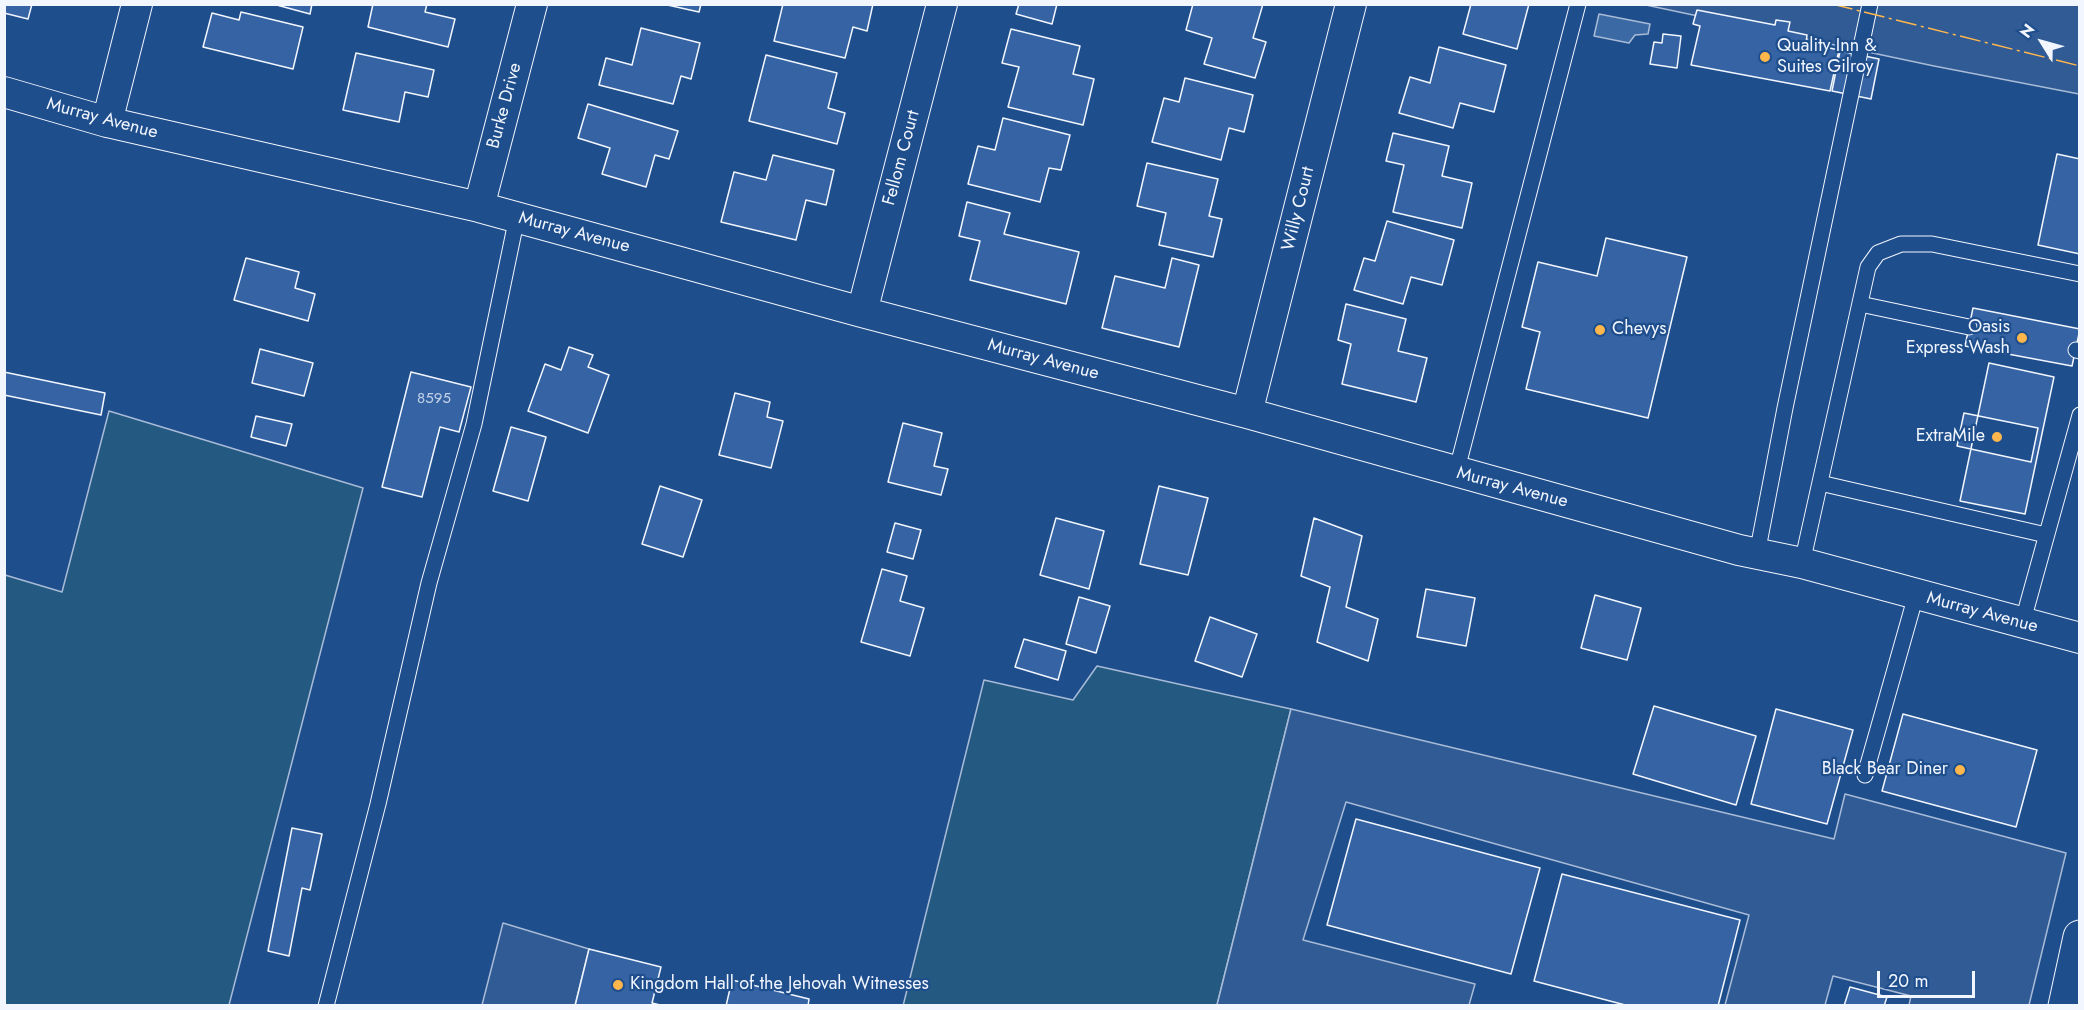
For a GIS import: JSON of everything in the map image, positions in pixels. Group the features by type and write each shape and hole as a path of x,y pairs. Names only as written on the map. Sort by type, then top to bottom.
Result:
{"main road":[{"path":"2065,1005 2079,937"}],"street":[{"path":"107,122 137,4"},
{"name":"Burke Drive","path":"479,207 532,4"},
{"name":"Fellom Court","path":"862,312 942,4"},
{"name":"Willy Court","path":"1247,414 1351,4"},
{"name":"Murray Avenue","path":"4,92 107,122 479,207 1247,414 1456,473 2079,638"}],"lane":[{"path":"1456,473 1578,4"},
{"path":"1757,554 1785,408 1870,4"},
{"path":"326,1005 378,804 429,583 474,424 517,218"},
{"path":"1802,563 1868,267 1878,253 1901,244 1932,244 2079,274"},
{"path":"1860,304 1969,327"},
{"path":"2022,624 2079,415"},
{"path":"1820,483 2046,536"},
{"path":"1865,775 1917,595"}],"shaded area":[{"path":"1646,5 2079,5 2079,94 1934,66"},
{"path":"1599,14 1650,24 1648,34 1635,35 1629,43 1594,36"},
{"path":"109,411 363,488 229,1005 5,1005 5,575 62,592"},
{"path":"1097,666 1291,709 1217,1005 903,1006 984,680 1073,700"},
{"path":"1291,709 1834,839 1845,794 2066,853 2029,1005 1909,1005 1911,996 1833,976 1825,1005 1725,1005 1749,915 1346,802 1303,940 1475,984 1469,1005 1217,1005"},
{"path":"503,923 589,949 575,1005 482,1005"}],"building":[{"path":"4,4 32,4 28,19 4,13"},
{"path":"273,4 312,4 310,14"},
{"path":"373,4 427,4 425,12 455,19 448,47 368,27"},
{"path":"663,4 701,4 699,12"},
{"path":"783,4 873,4 867,31 853,27 845,58 774,41"},
{"path":"1019,4 1057,4 1052,24 1016,14"},
{"path":"1193,4 1263,4 1253,38 1266,42 1255,78 1204,64 1212,38 1186,30"},
{"path":"1471,4 1529,4 1517,49 1463,34"},
{"name":"Quality Inn & Suites Gilroy","path":"1697,10 1775,25 1776,20 1790,22 1788,31 1807,35 1806,43 1839,50 1830,91 1691,65 1700,26 1693,24"},
{"path":"241,12 303,27 293,69 203,47 212,13 239,20"},
{"path":"641,28 700,43 691,79 681,76 673,104 599,85 606,58 632,65"},
{"path":"1011,29 1080,46 1073,74 1094,79 1083,125 1008,107 1019,67 1002,63"},
{"path":"1663,34 1681,36 1677,68 1650,64 1654,42 1662,43"},
{"path":"1439,47 1506,65 1494,112 1460,103 1453,128 1399,113 1410,77 1430,83"},
{"path":"1840,51 1879,59 1871,99 1832,91"},
{"path":"356,53 434,70 428,97 405,92 399,122 343,110"},
{"path":"766,55 837,73 828,108 845,113 837,144 749,121"},
{"path":"1185,78 1253,95 1244,132 1229,128 1221,160 1152,142 1164,98 1179,102"},
{"path":"588,104 678,131 669,159 655,155 646,187 602,174 610,148 578,138"},
{"path":"1003,118 1070,135 1061,170 1049,168 1040,202 968,184 978,146 995,150"},
{"path":"1393,133 1449,146 1442,176 1472,183 1462,228 1393,212 1404,165 1386,161"},
{"path":"2057,154 2080,159 2080,254 2038,245"},
{"path":"773,155 834,170 826,205 806,200 796,240 721,222 734,172 766,180"},
{"path":"1147,163 1218,179 1209,216 1222,219 1213,257 1159,245 1166,213 1137,206"},
{"path":"967,202 1010,213 1004,234 1079,252 1066,304 970,280 980,241 959,236"},
{"path":"1387,221 1454,240 1442,285 1411,277 1403,304 1354,290 1364,258 1375,261"},
{"name":"Chevys","path":"1606,238 1687,257 1648,418 1526,389 1540,332 1522,327 1538,262 1597,276"},
{"path":"246,258 299,272 295,288 315,294 308,321 234,300"},
{"path":"1172,258 1199,265 1179,347 1102,328 1115,276 1165,288"},
{"path":"1346,304 1406,319 1398,351 1427,358 1416,402 1342,384 1351,344 1338,340"},
{"name":"Oasis Express Wash","path":"1973,308 2080,329 2072,366 1965,346"},
{"path":"569,347 593,355 588,367 609,375 588,433 528,411 545,364 561,370"},
{"path":"260,349 313,363 304,396 252,383"},
{"path":"1989,363 2054,377 2025,514 1960,501"},
{"path":"4,372 105,393 101,415 4,395"},
{"path":"411,372 471,387 459,432 440,427 422,497 382,487"},
{"path":"735,393 770,402 767,417 783,421 771,468 719,455"},
{"name":"ExtraMile","path":"1964,413 2038,428 2031,462 1957,446"},
{"path":"256,416 292,424 286,446 251,437"},
{"path":"903,423 942,433 934,466 948,469 941,495 888,482"},
{"path":"511,427 546,437 528,501 493,491"},
{"path":"660,486 702,500 683,557 642,544"},
{"path":"1159,486 1208,498 1188,575 1140,564"},
{"path":"1056,518 1104,531 1089,589 1040,575"},
{"path":"1314,518 1362,536 1346,607 1378,619 1368,661 1317,642 1330,587 1301,576"},
{"path":"895,523 921,530 913,559 887,552"},
{"path":"882,569 907,576 900,601 924,608 910,656 861,642"},
{"path":"1426,589 1475,598 1466,646 1417,637"},
{"path":"1595,595 1641,608 1627,660 1581,648"},
{"path":"1079,597 1110,606 1096,653 1066,644"},
{"path":"1210,617 1257,634 1242,677 1195,661"},
{"path":"1024,639 1066,651 1058,680 1015,667"},
{"path":"1654,706 1756,736 1736,805 1633,774"},
{"path":"1776,709 1853,730 1827,824 1751,804"},
{"name":"Black Bear Diner","path":"1903,714 2037,750 2016,827 1882,791"},
{"path":"1356,819 1540,868 1511,974 1327,925"},
{"path":"292,828 322,834 310,890 302,888 289,956 268,951"},
{"path":"1562,874 1740,920 1718,1006 1629,1006 1534,981"},
{"name":"Kingdom Hall of the Jehovah Witnesses","path":"589,949 661,967 652,1003 664,1006 575,1006"},
{"name":"Kingdom Hall of the Jehovah Witnesses","path":"732,980 809,999 808,1006 726,1006"},
{"path":"1850,987 1887,997 1884,1006 1844,1006"}],"power":[{"path":"1832,4 2080,66"}],"place":[{"name":"Quality Inn & Suites Gilroy","path":"1765,57"},
{"name":"Chevys","path":"1600,330"},
{"name":"Oasis Express Wash","path":"2022,338"},
{"name":"ExtraMile","path":"1997,437"},
{"name":"Black Bear Diner","path":"1960,770"},
{"name":"Kingdom Hall of the Jehovah Witnesses","path":"618,985"}]}
